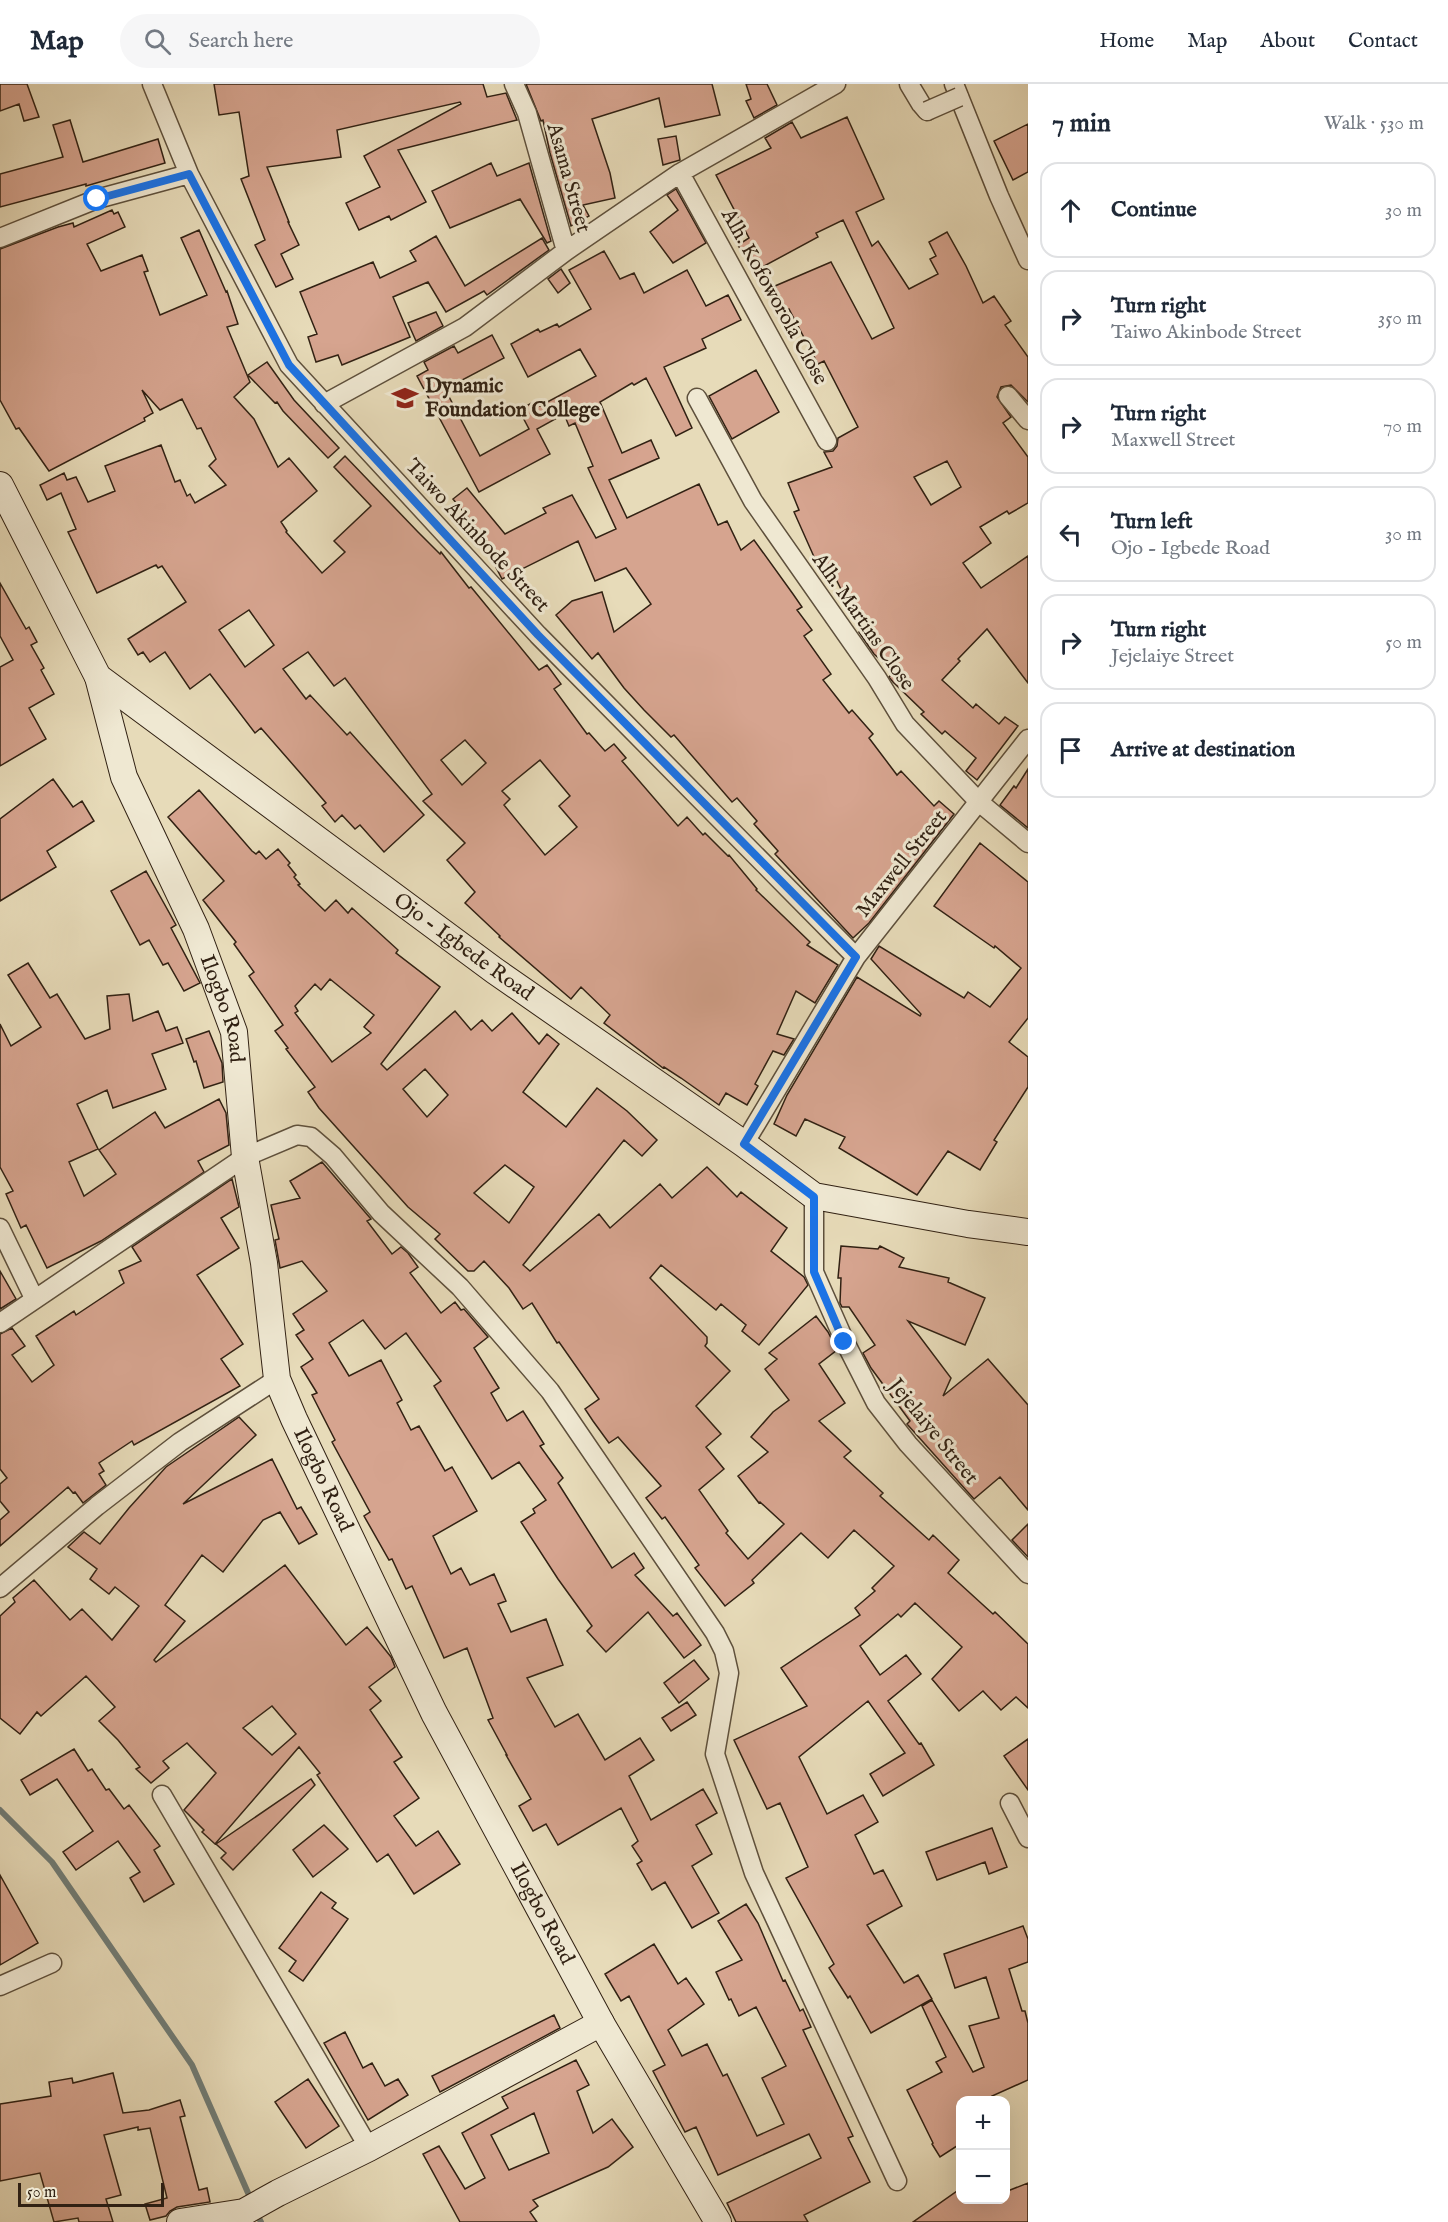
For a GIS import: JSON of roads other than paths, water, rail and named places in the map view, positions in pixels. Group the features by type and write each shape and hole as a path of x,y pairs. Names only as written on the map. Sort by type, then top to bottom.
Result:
{"main road":[{"name":"Ojo - Igbede Road","path":"4,500 98,677 495,971 744,1144 814,1197 1028,1232"},
{"name":"Ilogbo Road","path":"98,677 124,777 196,929 234,1032 245,1158 264,1263 277,1379 434,1713 601,2023 718,2222"},
{"path":"180,2222 244,2212 369,2148 601,2023"}],"street":[{"name":"Taiwo Akinbode Street","path":"152,84 189,174 289,365 538,635 856,957"},
{"name":"Asama Street","path":"514,84 527,114 566,251"},
{"path":"324,404 465,327 566,251 680,173 836,84"},
{"path":"909,84 927,111 958,94 999,196 1028,260"},
{"name":"Alh. Kofoworola Close","path":"680,173 827,441"},
{"path":"0,238 97,199 189,174"},
{"path":"1008,396 1028,420"},
{"name":"Alh. Martins Close","path":"697,398 753,501 877,678 905,723 979,802 1028,843"},
{"name":"Maxwell Street","path":"744,1144 856,957 1028,739"},
{"path":"0,1323 245,1158 297,1135 311,1137 333,1156 381,1213 460,1287 550,1391 715,1634 724,1651 729,1673 715,1754 754,1873 897,2181"},
{"name":"Jejelaiye Street","path":"814,1197 814,1272 844,1342 876,1403 908,1444 1028,1574"},
{"path":"0,1228 34,1298"},
{"path":"0,1588 97,1506 180,1442 277,1379"},
{"path":"162,1795 369,2148"},
{"path":"1010,1803 1028,1838"},
{"path":"0,1986 52,1963"}],"waterway":[{"path":"0,1810 52,1862 192,2065 252,2202"},
{"path":"256,2212 261,2222"}],"place":[{"name":"Dynamic Foundation College","path":"405,398"}]}
